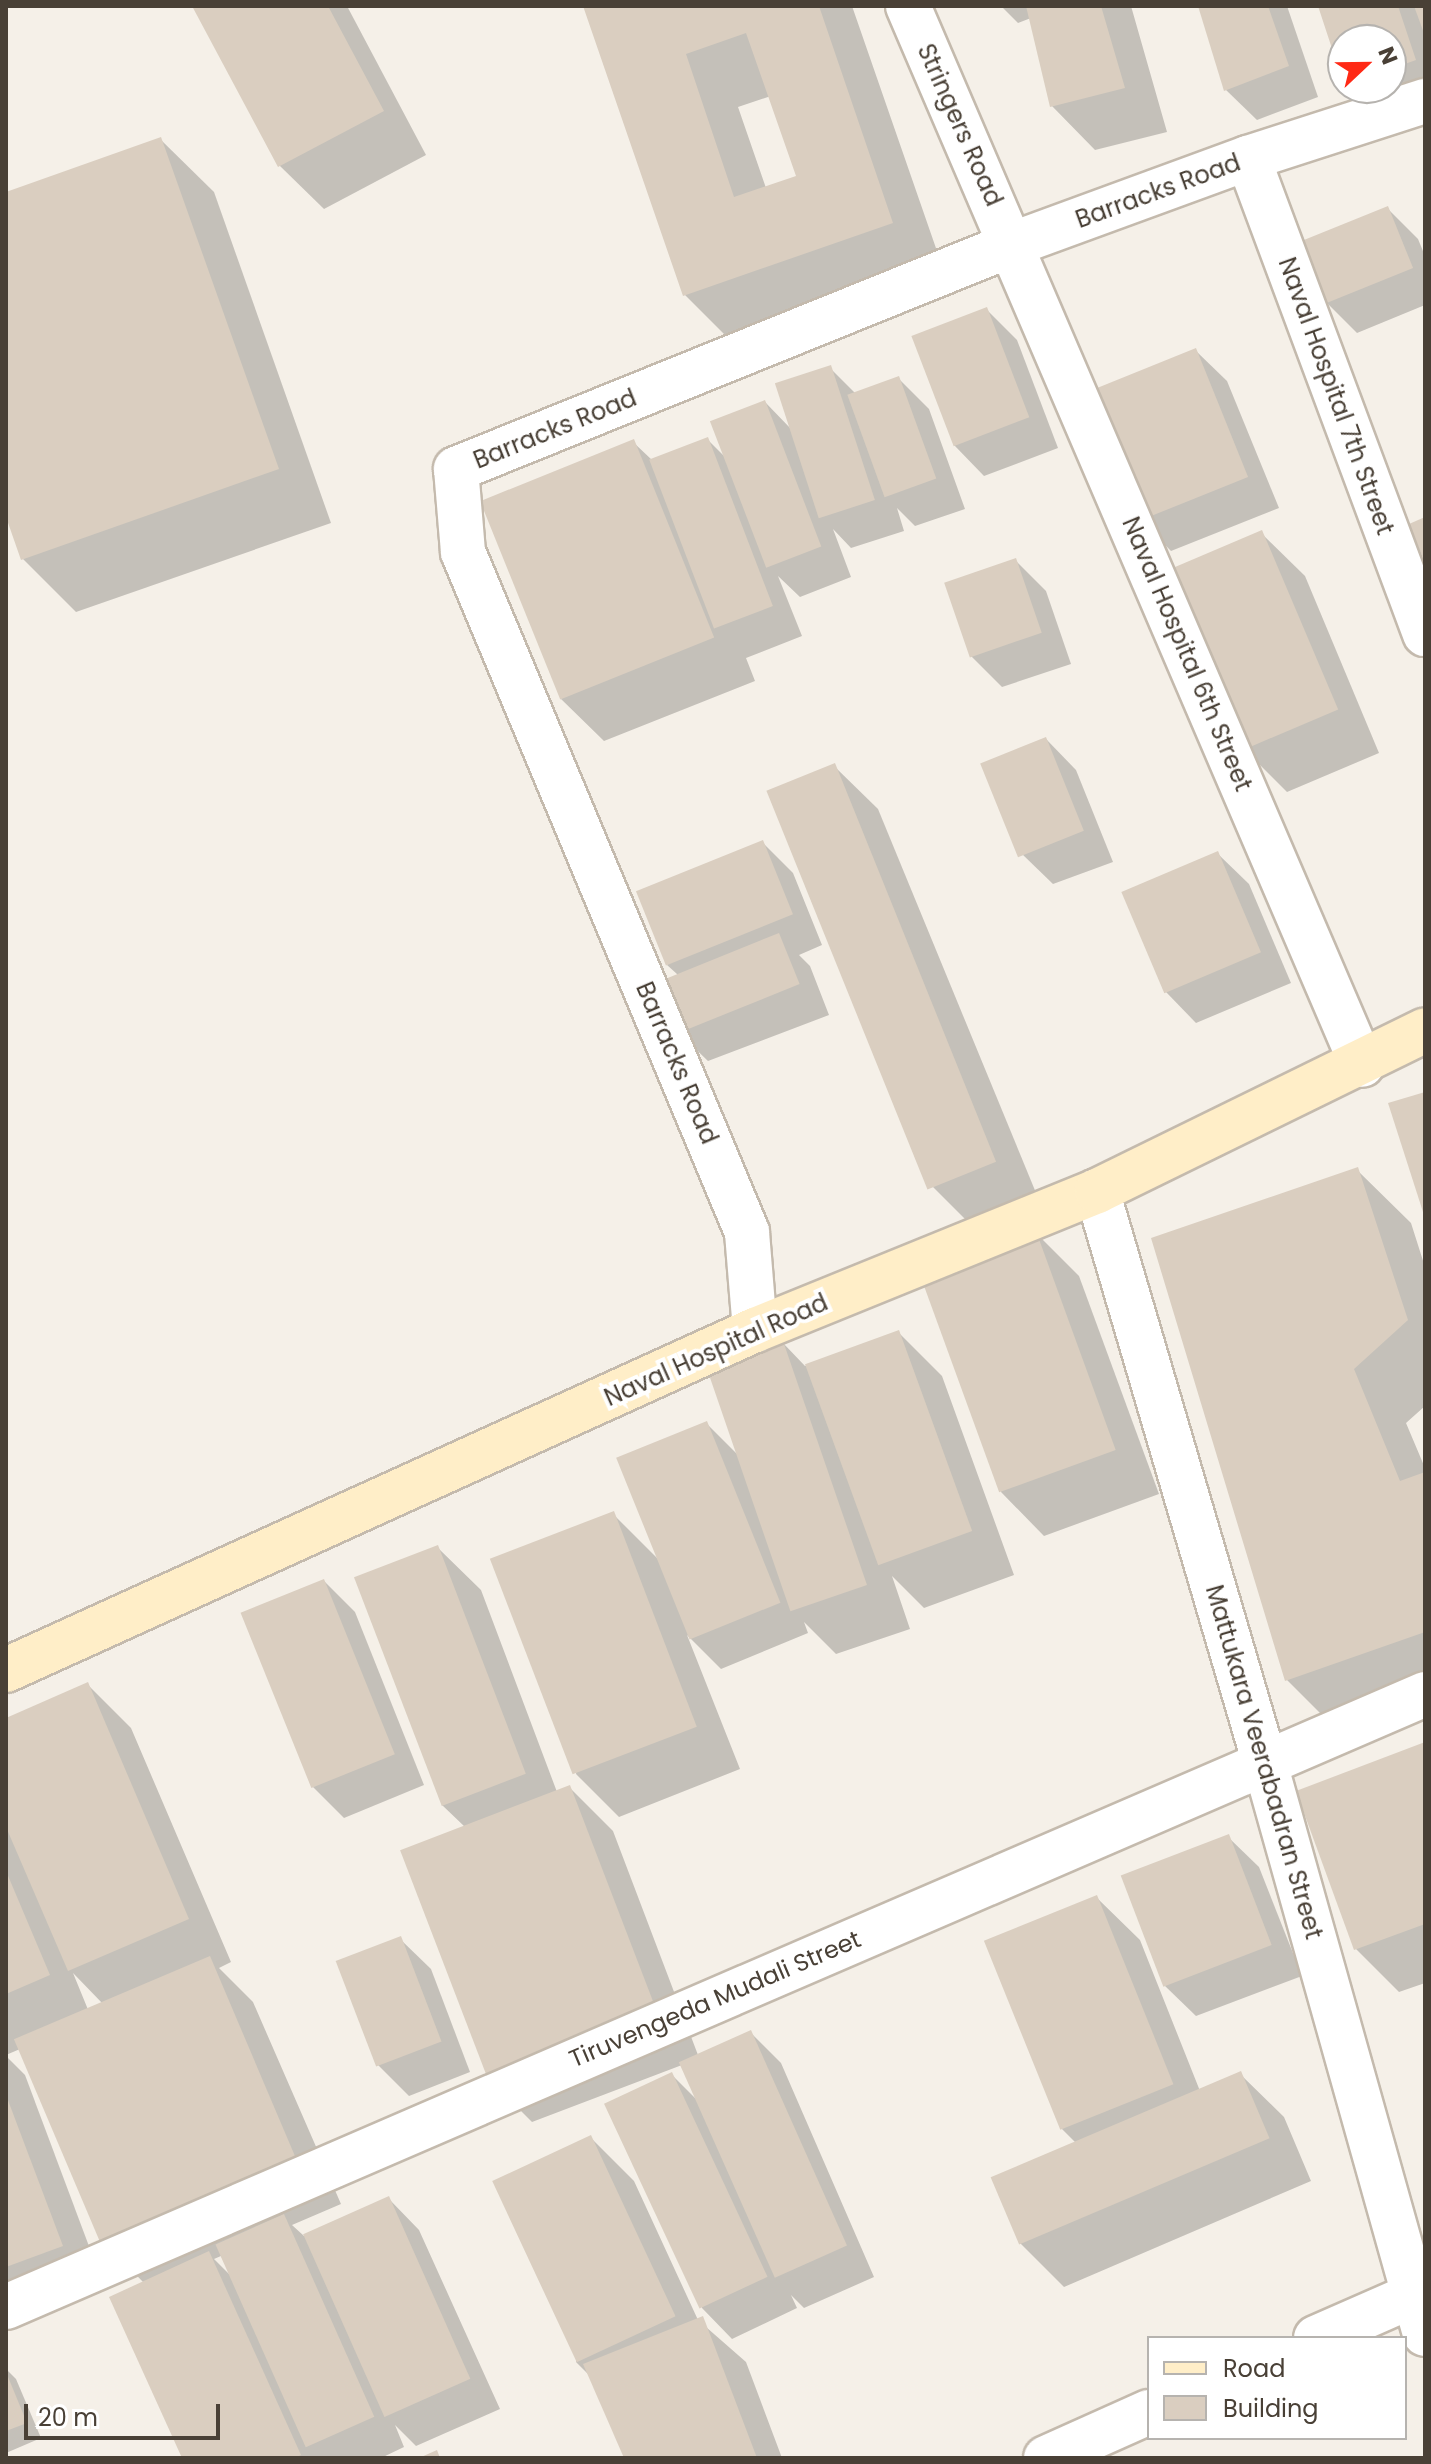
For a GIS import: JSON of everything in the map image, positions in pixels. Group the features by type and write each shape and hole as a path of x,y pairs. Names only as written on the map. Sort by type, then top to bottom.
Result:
{"street":[{"name":"Stringers Road","path":"908,6 1013,244"},
{"name":"Barracks Road","path":"755,1330 747,1232 463,552 456,469 1013,244 1248,158 1425,101"},
{"name":"Naval Hospital 7th Street","path":"1248,158 1425,634"},
{"name":"Naval Hospital 6th Street","path":"1013,244 1362,1065"},
{"name":"Naval Hospital Road","path":"6,1670 755,1330 1097,1191 1362,1065 1425,1030"},
{"name":"Mattukara Veerabadran Street","path":"1097,1191 1264,1760 1420,2314"},
{"name":"Tiruvengeda Mudali Street","path":"6,2307 1264,1760 1425,1694"},
{"path":"1325,2336 1420,2314"},
{"path":"1046,2458 1147,2413"}],"building":[{"path":"192,6 328,6 384,111 278,167"},
{"path":"583,6 819,6 893,223 683,296","holes":["746,33 796,176 734,197 686,54"]},
{"path":"1026,6 1101,6 1125,88 1050,107"},
{"path":"1198,6 1268,6 1289,66 1224,91"},
{"path":"1318,6 1398,6 1404,24 1327,24 1327,33"},
{"path":"1414,6 1425,6 1425,36"},
{"path":"1407,33 1416,60 1407,63"},
{"path":"161,137 279,469 21,560 6,517 6,192"},
{"path":"1388,206 1413,268 1324,304 1299,242"},
{"path":"987,307 1029,417 954,446 911,336"},
{"path":"1196,348 1248,477 1139,521 1087,392"},
{"path":"831,365 875,500 819,518 775,383"},
{"path":"899,376 936,478 885,497 847,395"},
{"path":"765,400 821,547 766,568 710,421"},
{"path":"708,437 773,606 714,629 649,460"},
{"path":"634,439 714,637 560,700 480,501"},
{"path":"1425,517 1425,563 1409,524"},
{"path":"1262,530 1338,709 1242,750 1166,571"},
{"path":"1016,558 1042,633 970,657 944,583"},
{"path":"1046,737 1084,831 1018,857 980,764"},
{"path":"835,763 996,1162 927,1189 766,791"},
{"path":"763,840 793,914 666,965 636,891"},
{"path":"1218,851 1261,952 1164,993 1121,892"},
{"path":"779,933 800,984 677,1033 657,982"},
{"path":"1425,1092 1425,1211 1423,1212 1388,1103"},
{"path":"1358,1167 1408,1320 1354,1369 1400,1481 1425,1472 1425,1632 1285,1681 1151,1238"},
{"path":"1036,1231 1116,1450 999,1492 919,1273"},
{"path":"899,1330 972,1531 878,1565 805,1364"},
{"path":"783,1341 867,1585 790,1611 706,1367"},
{"path":"707,1421 780,1603 690,1639 616,1458"},
{"path":"614,1511 697,1727 573,1774 490,1559"},
{"path":"438,1545 526,1774 442,1806 354,1577"},
{"path":"324,1579 395,1754 311,1788 241,1613"},
{"path":"88,1682 189,1919 68,1971 6,1827 6,1718"},
{"path":"1425,1742 1425,1924 1354,1950 1296,1791"},
{"path":"570,1785 658,2015 488,2080 400,1850"},
{"path":"1229,1834 1272,1945 1163,1987 1121,1876"},
{"path":"6,1871 50,1975 6,1994"},
{"path":"1097,1895 1173,2084 1060,2130 984,1941"},
{"path":"401,1936 441,2041 376,2067 336,1961"},
{"path":"210,1956 297,2160 101,2244 14,2039"},
{"path":"751,2030 847,2246 775,2278 679,2062"},
{"path":"1241,2071 1270,2138 1019,2244 991,2177"},
{"path":"672,2072 768,2277 700,2309 604,2104"},
{"path":"6,2095 63,2246 6,2267"},
{"path":"591,2135 676,2316 577,2362 492,2181"},
{"path":"389,2196 470,2379 384,2417 303,2234"},
{"path":"284,2214 374,2417 306,2447 215,2245"},
{"path":"209,2251 301,2455 295,2458 182,2458 109,2297"},
{"path":"703,2316 757,2458 624,2458 583,2364"},
{"path":"6,2372 27,2423 6,2431"},
{"path":"437,2450 440,2458 419,2458"}]}
